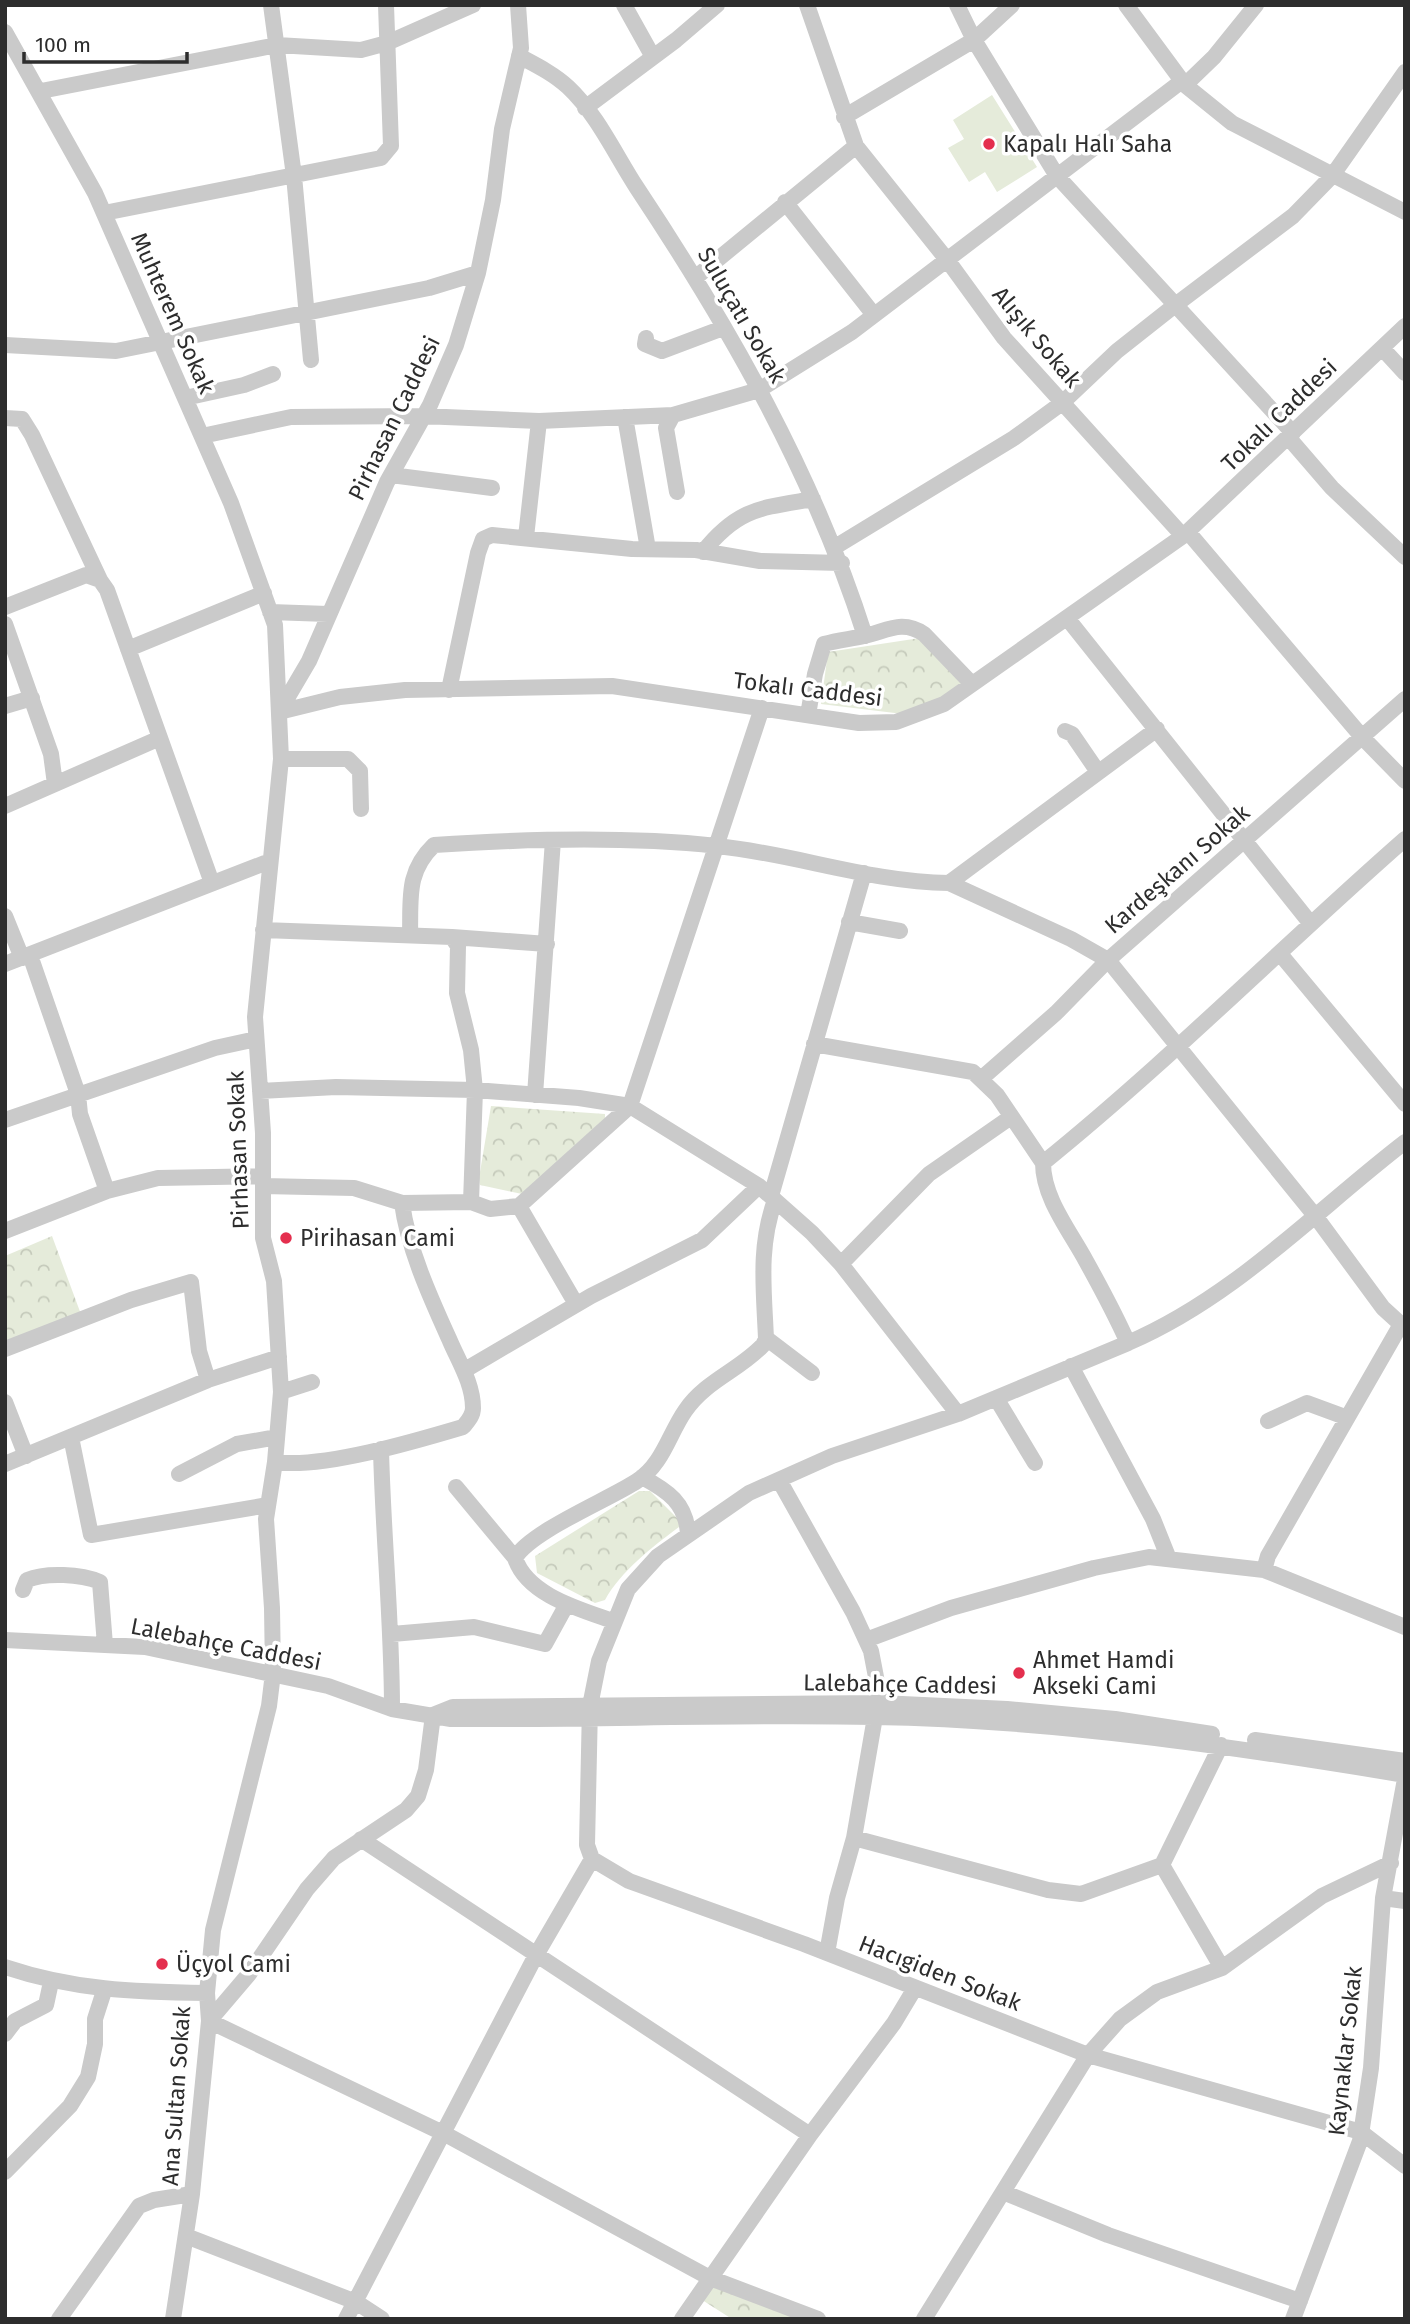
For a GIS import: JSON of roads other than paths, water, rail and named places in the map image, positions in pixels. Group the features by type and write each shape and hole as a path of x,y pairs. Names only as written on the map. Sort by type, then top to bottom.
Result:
{"street":[{"path":"271,5 294,176 311,360"},
{"path":"104,213 381,158 391,146 386,5"},
{"path":"41,91 276,45 361,50 387,43 473,5"},
{"name":"Pirhasan Caddesi","path":"279,712 309,661 391,475 456,345 478,273 493,200 502,129 519,56 518,5"},
{"path":"624,5 653,57"},
{"path":"585,108 717,5"},
{"name":"Alışık Sokak","path":"807,5 844,117 862,151 948,261 1003,338 1185,535 1363,738 1405,781"},
{"path":"957,5 974,40 1057,176 1290,435 1332,488 1405,557"},
{"path":"844,117 974,40 1012,5"},
{"path":"1126,5 1183,83 1233,123 1405,212"},
{"path":"202,436 291,416 422,416 539,421 673,415 759,390 874,316 1183,83 1214,57 1256,5"},
{"name":"Muhterem Sokak","path":"5,32 41,91 104,213 231,503 273,619"},
{"name":"Suluçatı Sokak","path":"519,56 569,88 585,108 695,278 759,390 813,499 842,564 865,636"},
{"path":"835,547 1014,438 1062,403 1117,351 1293,216 1332,176 1405,72"},
{"path":"695,278 785,202 862,151"},
{"path":"785,202 874,316"},
{"path":"5,345 116,351 307,310 429,288 478,273"},
{"name":"Tokalı Caddesi","path":"279,712 340,697 405,691 612,686 859,723 896,722 944,704 1185,535 1405,326"},
{"path":"646,338 645,344 662,351 723,328"},
{"path":"1382,348 1405,373"},
{"path":"185,398 244,385 273,374"},
{"path":"673,415 666,428 677,492"},
{"path":"625,417 648,549"},
{"path":"5,418 22,419 32,435 107,590 212,883"},
{"path":"526,537 539,421"},
{"path":"391,475 492,488"},
{"path":"704,552 737,517 760,509 813,499"},
{"path":"449,690 463,611 483,540 492,535 704,552 760,561 842,564"},
{"path":"5,607 86,576 100,580"},
{"path":"128,649 264,593"},
{"path":"273,619 328,614"},
{"path":"1067,618 1311,924"},
{"name":"Pirhasan Sokak","path":"273,619 281,759 255,1017 263,1181 262,1238 274,1281 281,1392 275,1462 266,1519 273,1674"},
{"path":"5,624 51,754 55,784"},
{"path":"808,715 815,674 824,644 865,636 895,626 915,627 972,684"},
{"path":"5,706 32,698"},
{"name":"Kardeşkanı Sokak","path":"982,1078 1056,1013 1108,960 1405,699"},
{"path":"5,1231 107,1191 158,1178 263,1181 355,1188 402,1203 471,1202 490,1209 519,1206 630,1106 762,708"},
{"path":"948,883 1157,729"},
{"path":"1065,731 1072,734 1098,772"},
{"path":"5,806 160,738"},
{"path":"281,759 348,759 360,771 361,809"},
{"path":"1043,1163 1281,956 1311,924 1405,839"},
{"path":"535,1095 553,840"},
{"path":"410,934 411,883 419,860 433,845 553,840 717,846 913,883 948,883 1071,939 1108,960 1315,1217 1383,1308 1402,1327 1345,1417 1268,1556 1264,1570"},
{"path":"5,964 270,861"},
{"path":"516,1558 520,1550 537,1539 642,1477 664,1451 685,1410 707,1386 757,1351 766,1338 762,1252 768,1194 864,873"},
{"path":"5,916 26,956 78,1094 80,1114 107,1191"},
{"path":"849,922 900,931"},
{"path":"263,930 410,934 547,944"},
{"path":"452,937 458,946 457,993 471,1050 475,1090 471,1202"},
{"path":"1281,956 1405,1104"},
{"path":"5,1120 215,1048 256,1039"},
{"path":"814,1044 973,1072 982,1078 1043,1163 1050,1198 1110,1303 1128,1343"},
{"path":"260,1091 336,1087 475,1090 630,1106 768,1194 841,1264 958,1414"},
{"path":"841,1264 929,1174 1011,1117"},
{"path":"346,2319 445,2134 535,1957 592,1859 587,1845 589,1713 599,1661 613,1621 628,1589 643,1571 688,1534 749,1493 832,1455 958,1414 1175,1322 1201,1306 1315,1217 1405,1142"},
{"path":"465,1370 576,1304 702,1240 768,1194"},
{"path":"275,1462 291,1465 381,1449 463,1427 473,1408 465,1370 414,1249 402,1203"},
{"path":"519,1206 576,1304"},
{"path":"5,1349 131,1300 191,1282 199,1351 208,1380"},
{"path":"766,1338 812,1373"},
{"path":"5,1464 208,1380 279,1357"},
{"path":"1071,1366 1153,1519 1169,1559"},
{"path":"281,1392 312,1382"},
{"path":"996,1398 1035,1463"},
{"path":"5,1402 26,1456"},
{"path":"1268,1421 1307,1403 1345,1417"},
{"path":"71,1437 91,1535 268,1505"},
{"path":"179,1474 237,1444 277,1437"},
{"path":"381,1449 383,1527 392,1634 392,1709"},
{"path":"642,1477 674,1497 687,1516 688,1534"},
{"path":"779,1480 866,1640 878,1710 854,1838 837,1898 827,1953"},
{"path":"456,1486 516,1558 520,1572 566,1604 613,1621"},
{"path":"866,1640 951,1608 1094,1568 1149,1557 1264,1570 1405,1627"},
{"path":"23,1590 27,1580 36,1577 89,1577 100,1581 105,1645"},
{"path":"392,1634 474,1628 545,1644 566,1604"},
{"name":"Lalebahçe Caddesi","path":"5,1640 145,1647 328,1686 392,1709 451,1719 589,1713 1007,1709 1115,1719 1405,1761"},
{"name":"Ana Sultan Sokak","path":"173,2319 192,2194 209,2021 206,1993 213,1930 269,1706 273,1674"},
{"name":"Lalebahçe Caddesi","path":"878,1710 1221,1745 1405,1777"},
{"path":"433,1714 426,1770 418,1796 406,1810 334,1858 307,1888 249,1974 209,2021 445,2134 710,2278 818,2319"},
{"path":"854,1838 1048,1890 1081,1894 1162,1865 1221,1745"},
{"name":"Kaynaklar Sokak","path":"1293,2319 1361,2132 1371,2068 1383,1898 1405,1777"},
{"path":"361,1839 535,1957 810,2134"},
{"name":"Hacıgiden Sokak","path":"592,1859 629,1881 827,1953 1088,2055 1361,2132 1405,2166"},
{"path":"924,2319 1088,2055 1120,2019 1157,1992 1222,1968 1322,1896 1391,1863"},
{"path":"1162,1865 1222,1968"},
{"path":"1383,1898 1405,1901"},
{"path":"5,1967 51,1982 104,1991 206,1993"},
{"path":"5,2034 15,2021 46,2005 51,1982"},
{"path":"682,2319 810,2134 894,2023 915,1988"},
{"path":"5,2172 70,2106 88,2077 95,2044 95,2019 104,1991"},
{"path":"1003,2192 1108,2235 1300,2301"},
{"path":"59,2319 139,2206 154,2200 192,2194"},
{"path":"186,2236 356,2302 382,2319"}],"place":[{"name":"Kapalı Halı Saha","path":"989,144"},
{"name":"Pirihasan Cami","path":"286,1238"},
{"name":"Ahmet Hamdi Akseki Cami","path":"1019,1673"},
{"name":"Üçyol Cami","path":"162,1964"}]}
